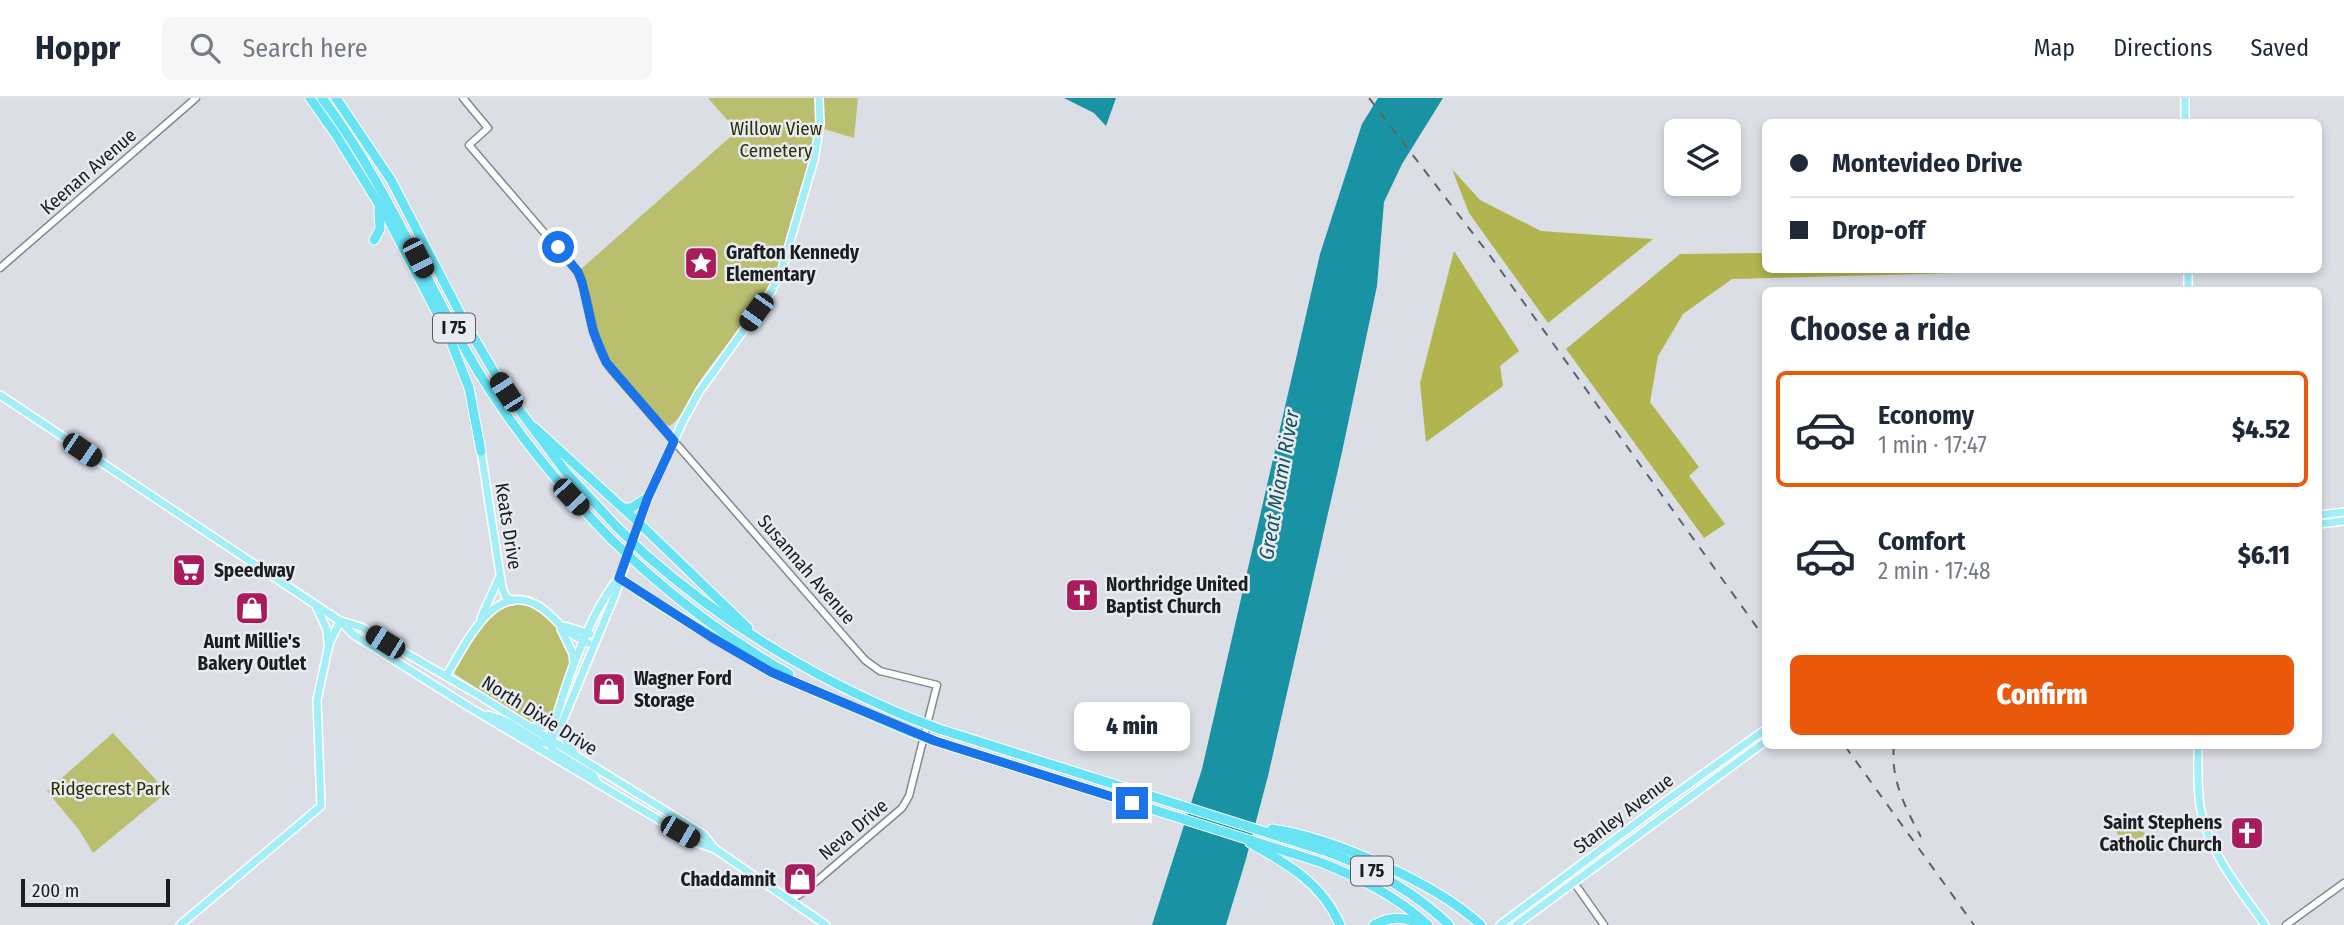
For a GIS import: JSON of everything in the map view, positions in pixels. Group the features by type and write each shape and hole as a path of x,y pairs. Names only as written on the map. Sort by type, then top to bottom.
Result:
{"highway":[{"path":"310,98 379,203 448,334 469,388 481,451"},
{"name":"I 75","path":"322,98 381,187 455,330 491,392 525,441 611,540 700,616 743,646 833,698 911,732 1321,862 1376,886 1428,925"},
{"name":"I 75","path":"336,98 391,180 476,343 526,421 565,471 617,527 709,607 830,682 913,719 1248,826 1284,834 1376,873 1420,900 1449,925"},
{"path":"374,240 380,229 379,203"},
{"path":"526,421 544,434 639,523 743,622 753,635"},
{"path":"623,508 631,508 648,497"},
{"path":"619,578 771,672 833,698"},
{"path":"1233,834 1299,871 1321,892 1340,925"},
{"path":"1284,834 1355,854 1429,887 1481,925"},
{"path":"1374,925 1392,918 1404,918 1421,925"}],"main road":[{"path":"477,712 506,721 546,743 562,724 611,603 648,497 674,441 699,392 771,292 782,269 814,160 819,131 819,98"},
{"path":"2185,98 2185,119"},
{"name":"North Dixie Drive","path":"0,395 340,621 366,642 600,785 698,843 715,849 826,925"},
{"name":"Keats Drive","path":"481,451 500,574 505,596 512,601"},
{"path":"2322,515 2344,512"},
{"path":"2322,524 2344,521"},
{"path":"446,676 479,623 500,574"},
{"path":"575,692 578,670 604,596 619,578"},
{"path":"479,623 494,608 512,601 534,603 558,622 588,638"},
{"path":"600,785 593,775 555,752 550,740 574,666 599,618 611,603"},
{"path":"317,607 327,630 328,651"},
{"path":"180,925 321,806 317,716 320,684 328,651 340,621"},
{"name":"North Dixie Drive","path":"340,621 361,627 494,704 703,834 715,849"},
{"path":"558,622 573,654 574,666"},
{"path":"366,642 369,638 385,642"},
{"path":"453,697 460,691 465,691 494,704"},
{"path":"530,727 543,727 558,711"},
{"path":"562,724 568,745 582,760"},
{"name":"Stanley Avenue","path":"1500,925 1762,732"},
{"name":"Stanley Avenue","path":"1516,925 1762,744"},
{"path":"2198,749 2199,790 2208,835 2220,861 2265,925"}],"street":[{"name":"Keenan Avenue","path":"0,268 196,98"},
{"name":"Susannah Avenue","path":"463,98 488,128 469,145 578,272 593,331 600,351 611,369 865,660 880,671 937,685"},
{"name":"Neva Drive","path":"789,899 813,885 902,808 909,796 937,685"},
{"path":"1568,874 1604,925"},
{"path":"2286,925 2344,883"}],"green space":[{"name":"Willow View Cemetery","path":"708,98 858,98 854,138 817,127 805,186 793,227 771,282 747,319 702,378 678,418 669,426 630,389 609,363 600,344 588,290 580,270 737,131"},
{"path":"510,604 533,606 547,615 560,630 569,647 572,664 555,709 549,720 538,726 455,674 454,670 484,621 490,614"},
{"name":"Ridgecrest Park","path":"113,733 167,792 93,853 79,830 47,791"},
{"path":"2132,817 2145,834 2135,843 2118,835 2115,829"}],"shaded area":[{"path":"1452,169 1480,200 1541,231 1653,239 1548,323 1469,213"},
{"path":"1454,251 1519,351 1500,366 1503,386 1426,442 1420,383"},
{"path":"1762,253 1762,273 1957,273 1732,279 1683,314 1658,356 1650,402 1699,467 1689,476 1725,524 1704,538 1566,349 1680,254"}],"water":[{"path":"1064,98 1116,98 1106,126 1094,113"},
{"name":"Great Miami River","path":"1378,98 1443,98 1402,164 1384,202 1377,286 1268,776 1246,859 1226,925 1152,925 1202,769 1320,254 1362,124"}],"railway":[{"path":"1369,98 1491,257 1762,634"},
{"path":"1847,749 1974,925"},
{"path":"1894,749 1897,782 1921,837"}],"place":[{"name":"Grafton Kennedy Elementary","path":"701,263"},
{"name":"Speedway","path":"189,570"},
{"name":"Northridge United Baptist Church","path":"1082,595"},
{"name":"Aunt Millie's Bakery Outlet","path":"252,608"},
{"name":"Wagner Ford Storage","path":"609,689"},
{"name":"Saint Stephens Catholic Church","path":"2247,833"},
{"name":"Chaddamnit","path":"800,879"}],"route":[{"path":"558,247 578,272 596,342 606,362 674,441 648,497 619,578 771,672 935,741 1132,803"}]}
